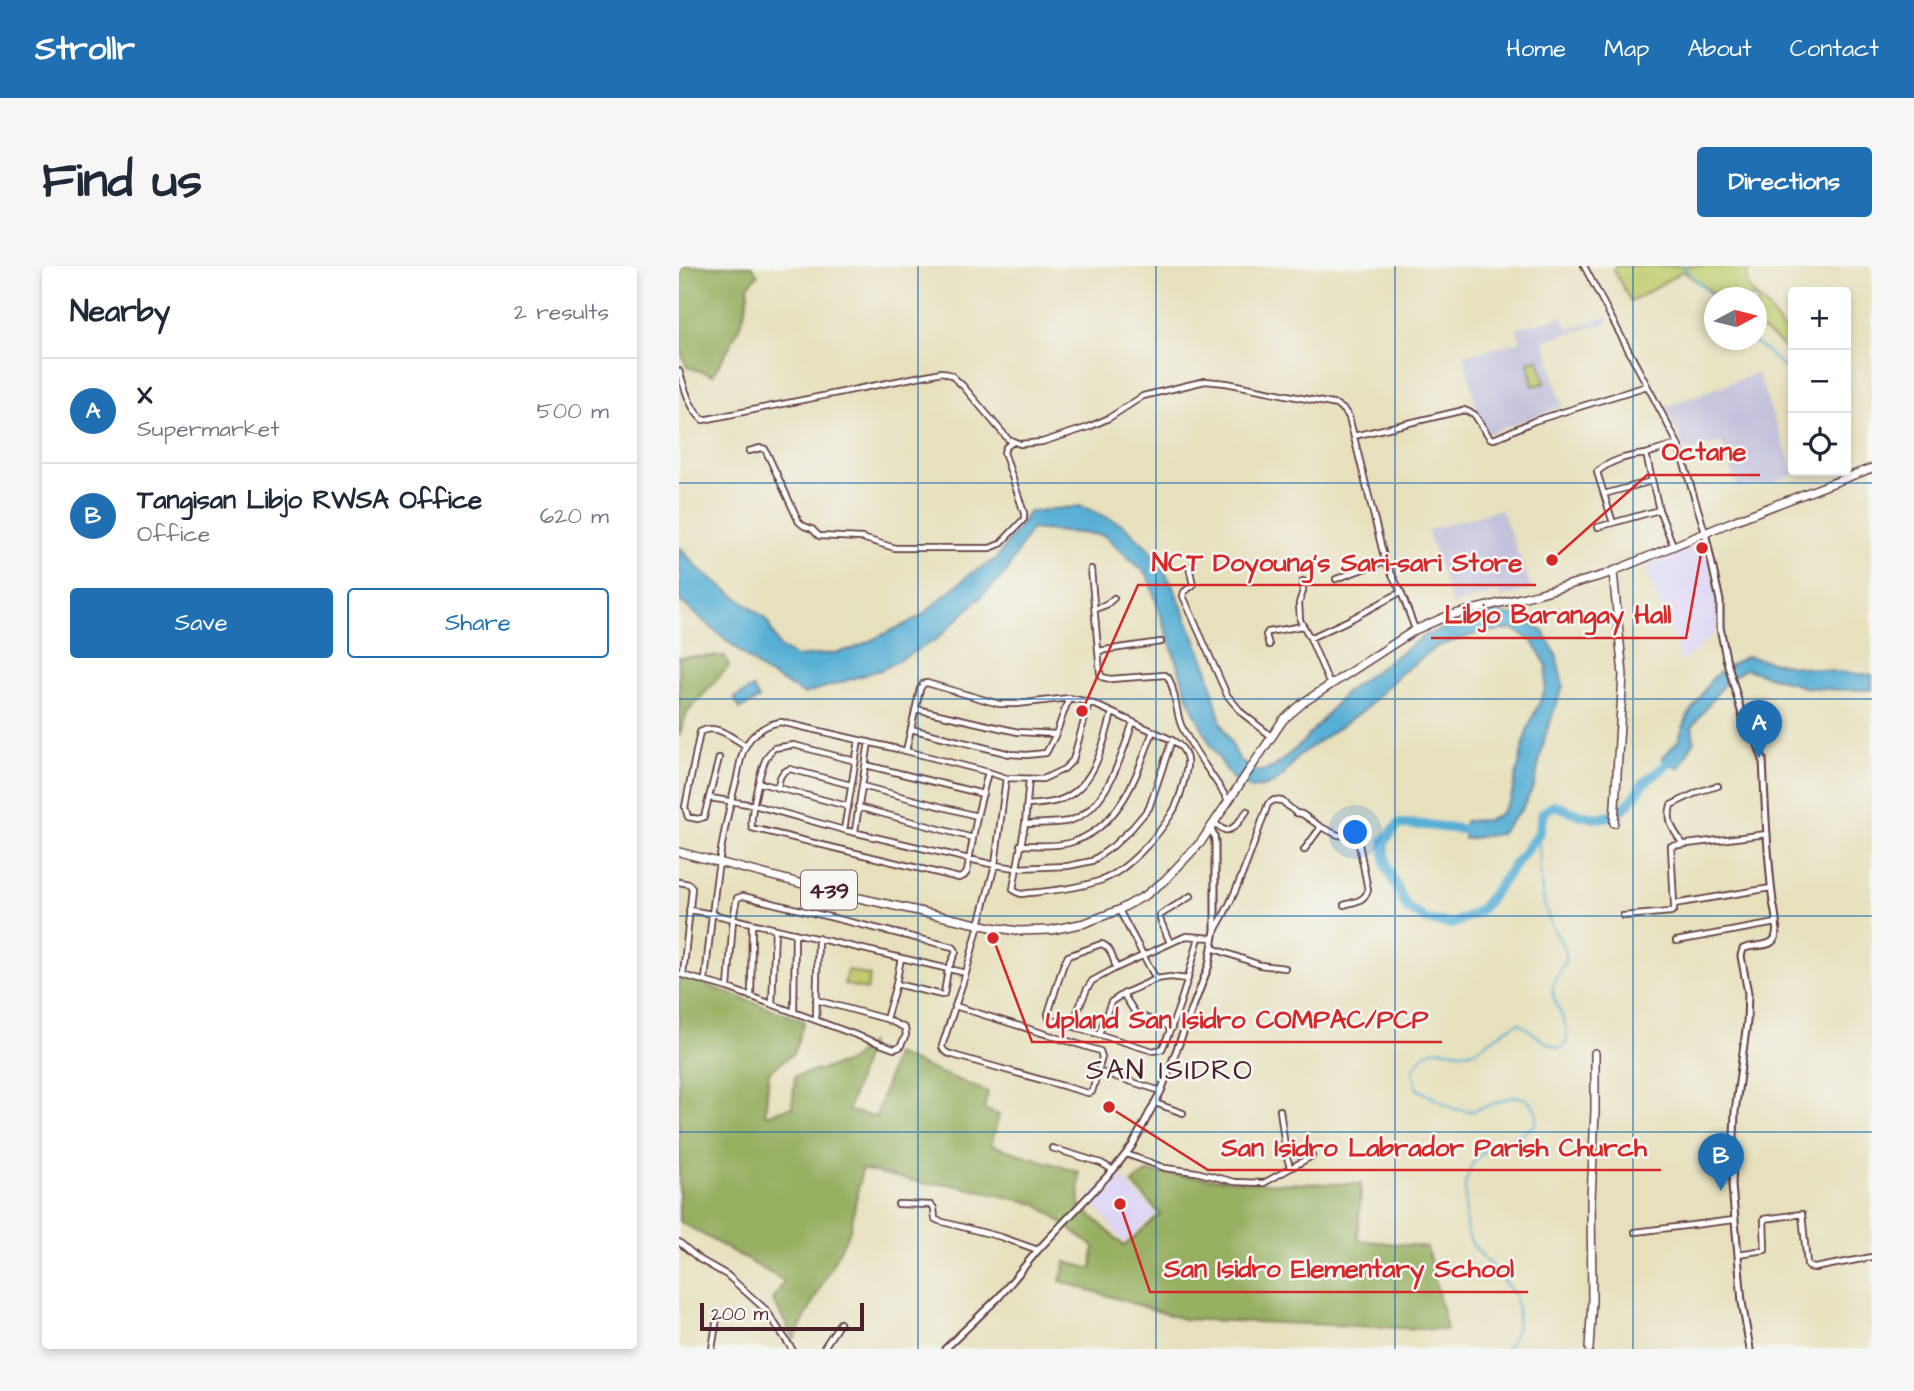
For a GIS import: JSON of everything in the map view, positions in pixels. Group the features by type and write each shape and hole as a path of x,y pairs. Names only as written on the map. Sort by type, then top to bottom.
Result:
{"main road":[{"name":"439","path":"679,852 850,896 980,925 1018,931 1051,930 1085,923 1119,910 1146,895 1165,880 1191,854 1283,720 1304,702 1415,630 1447,616 1537,594 1613,571 1705,532 1872,468"},
{"path":"1613,571 1623,675 1614,823"},
{"path":"1589,1349 1595,1053"}],"street":[{"path":"1584,266 1678,444 1705,532 1720,601 1720,627 1726,657 1741,712 1763,759 1776,936 1765,945 1744,949 1741,956 1748,993 1748,1012 1735,1112 1732,1185 1742,1302 1749,1349"},
{"path":"679,371 694,410 703,420 942,372 957,380 1004,435 1020,444 1042,442 1101,422 1143,396 1205,381 1337,405 1349,417 1385,561 1401,592 1415,630"},
{"path":"1354,436 1464,410 1474,414 1490,438 1494,439 1534,421 1647,386"},
{"path":"748,451 765,449 799,522 819,536 862,538 895,548 990,548 1000,544 1024,519 1005,452 1006,447 1013,442"},
{"path":"1613,523 1597,472 1619,459 1678,444"},
{"path":"1646,454 1660,510 1674,546"},
{"path":"1604,494 1652,481"},
{"path":"1598,527 1660,510"},
{"path":"1336,579 1385,561"},
{"path":"1189,566 1193,585 1183,596 1227,695 1242,713 1271,736"},
{"path":"1091,569 1100,673 1110,680 1165,675 1168,677 1183,729 1228,800"},
{"path":"1303,581 1300,620 1330,685"},
{"path":"1310,638 1401,592"},
{"path":"1095,609 1107,605 1114,598"},
{"path":"1269,645 1267,633 1303,626"},
{"path":"1098,651 1161,642"},
{"path":"906,751 920,689 927,683 999,704 1069,698 1089,702 1173,740 1182,747 1188,764 1174,811 1153,840 1120,870 1103,880 1021,894 1013,889 1030,779"},
{"path":"911,729 1010,754 1046,753 1069,698"},
{"path":"705,980 719,862 731,800 746,746 761,729 781,722 1006,778 1043,779 1064,769 1073,760 1089,702"},
{"path":"916,709 1018,732 1056,734"},
{"path":"1027,805 1059,801 1073,793 1091,774 1112,713"},
{"path":"1025,824 1069,821 1086,812 1114,777 1133,722"},
{"path":"719,758 704,817 688,817 685,807 700,732 716,728 746,746"},
{"path":"1020,845 1066,844 1084,838 1098,828 1125,799 1153,730"},
{"path":"844,830 859,740"},
{"path":"710,798 754,805 844,830 995,865 1016,868 1068,866 1092,861 1113,846 1149,808 1173,740"},
{"path":"855,831 869,742"},
{"path":"855,761 794,746 774,748 766,758 759,783 752,828 959,878 967,872 988,772"},
{"path":"866,765 983,794"},
{"path":"778,788 779,777 790,769 851,785"},
{"path":"955,1006 1100,1051 1102,1057 1092,1092 945,1052 942,1046 955,1006 966,973 995,865 1006,778"},
{"path":"759,783 847,806"},
{"path":"862,786 977,816"},
{"path":"1684,845 1670,826 1671,805 1700,791 1718,786"},
{"path":"1215,930 1243,873 1269,802 1274,800 1282,801 1296,813 1338,835 1355,835 1358,839 1367,895 1344,905"},
{"path":"858,807 973,838"},
{"path":"1212,825 1228,830 1233,828 1247,811"},
{"path":"945,1349 999,1297 1038,1250 1113,1170 1132,1146 1155,1103 1209,965 1215,930 1215,842 1212,825"},
{"path":"1304,850 1321,827"},
{"path":"1623,916 1674,910 1671,846 1767,834"},
{"path":"679,882 689,884 692,888 681,974 728,988 894,1049 898,1049 906,1035 905,1028 885,1019 816,1000"},
{"path":"1674,904 1772,888"},
{"path":"728,988 733,919 737,898 743,896 953,947 955,952 948,969 944,994 896,984"},
{"path":"1170,943 1160,915 1191,896"},
{"path":"689,910 966,973"},
{"path":"1119,910 1156,979"},
{"path":"1676,941 1776,923"},
{"path":"751,997 752,924"},
{"path":"772,1004 775,929"},
{"path":"794,1012 795,933"},
{"path":"1071,1026 1092,981 1186,936 1213,938"},
{"path":"1116,968 1109,948 1105,945 1101,944 1069,956 1063,966 1048,1014 1049,1019 1153,1051 1162,1049 1172,1028 1199,937"},
{"path":"816,1019 818,938"},
{"path":"1212,948 1260,965 1285,968"},
{"path":"885,1019 901,958"},
{"path":"1099,1034 1111,1002 1123,994 1156,979 1188,979"},
{"path":"1123,994 1136,1014 1172,1028"},
{"path":"1097,1071 1161,1091"},
{"path":"1155,1103 1183,1113"},
{"path":"1280,1110 1290,1167"},
{"path":"1052,1148 1101,1163 1113,1170"},
{"path":"1126,1154 1165,1168 1256,1184 1264,1183 1312,1156"},
{"path":"898,1204 931,1205 935,1219 939,1221 1038,1250"},
{"path":"1738,1254 1765,1250 1764,1219 1802,1214 1809,1267 1872,1257"},
{"path":"1636,1232 1734,1220"},
{"path":"679,1242 699,1259 727,1275 766,1310 792,1349"},
{"path":"712,1349 717,1318"},
{"path":"823,1349 840,1323"}],"shaded area":[{"path":"1562,317 1568,329 1608,317 1609,322 1545,340 1563,406 1483,435 1464,355 1520,342 1517,328"},
{"path":"1757,373 1788,455 1790,476 1771,483 1737,488 1721,442 1686,452 1666,407"},
{"path":"1501,509 1532,589 1501,598 1498,591 1452,605 1427,530"},
{"path":"1705,542 1716,596 1715,633 1682,662 1645,567"},
{"path":"1117,1172 1156,1214 1124,1243 1087,1199"}],"green space":[{"path":"679,266 752,266 758,275 748,286 742,321 713,375 687,367 679,347"},
{"path":"1617,266 1752,266 1746,282 1749,287 1705,287 1683,271 1631,302 1613,269"},
{"path":"1767,307 1788,337 1788,354 1781,344 1767,334"},
{"path":"1539,359 1545,383 1533,386 1528,362"},
{"path":"725,656 729,666 687,713 679,736 679,657"},
{"path":"848,970 870,976 867,990 844,984"},
{"path":"679,975 804,1021 794,1053 769,1072 765,1115 792,1107 795,1076 849,1062 869,1044 848,1111 876,1117 895,1054 988,1092 984,1109 999,1115 991,1145 1079,1172 1080,1205 1124,1246 1160,1214 1132,1183 1148,1172 1259,1183 1361,1184 1358,1240 1427,1247 1447,1330 1183,1319 1060,1281 1066,1262 1092,1269 1094,1247 1037,1204 949,1184 927,1184 862,1169 850,1230 794,1339 773,1300 784,1281 679,1221"}],"water":[{"path":"1081,506 1124,525 1152,552 1173,586 1206,664 1221,723 1240,761 1258,772 1273,768 1302,743 1346,692 1424,636 1462,621 1494,613 1518,616 1543,631 1556,654 1563,686 1545,736 1534,786 1522,809 1500,834 1464,839 1465,821 1487,820 1500,814 1511,798 1527,730 1545,690 1547,666 1533,642 1513,629 1479,633 1438,646 1400,674 1364,710 1298,756 1277,781 1252,789 1231,777 1211,746 1191,705 1147,574 1103,535 1031,529 1005,574 937,639 883,669 804,694 763,671 679,600 679,547 700,570 766,619 780,648 796,657 834,653 855,648 920,617 970,574 996,559 1029,512"},
{"path":"1747,656 1809,668 1872,675 1872,690 1804,687 1746,669 1727,680 1692,727 1694,741 1679,769 1662,758 1678,741 1687,717 1711,680 1723,669"},
{"path":"753,688 759,699 740,709 734,698"}],"waterway":[{"path":"1682,266 1704,288"},
{"path":"1764,350 1788,371"},
{"path":"1477,831 1399,824 1384,841 1386,866 1407,908 1427,920 1452,924 1473,914 1482,908 1539,833 1543,813 1554,805 1584,816 1612,815 1632,800 1643,784 1675,754"},
{"path":"1505,1349 1517,1326 1518,1309 1514,1294 1472,1244 1466,1229 1465,1184 1472,1164 1484,1151 1536,1124 1537,1111 1527,1099 1515,1096 1472,1111 1454,1109 1417,1089 1413,1069 1429,1051 1439,1049 1470,1052 1519,1023 1554,1046 1560,1048 1566,1044 1567,1029 1553,993 1565,953 1551,924 1544,901 1539,833"}],"place":[{"name":"Libjo Barangay Hall","path":"1702,548"},
{"name":"Octane","path":"1552,560"},
{"name":"NCT Doyoung's Sari-sari Store","path":"1082,711"},
{"name":"X","path":"1759,758"},
{"name":"Upland San Isidro COMPAC/PCP","path":"993,938"},
{"name":"San Isidro Labrador Parish Church","path":"1109,1107"},
{"name":"Tangisan Libjo RWSA Office","path":"1721,1191"},
{"name":"San Isidro Elementary School","path":"1120,1204"}],"district":[{"name":"SAN ISIDRO","path":"1170,1069"}]}
